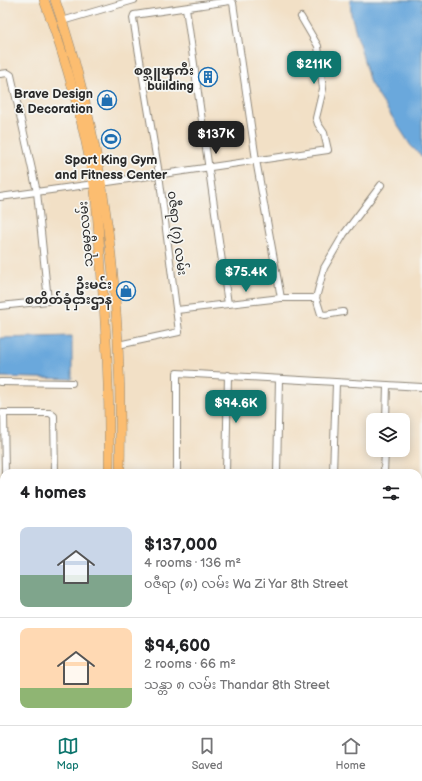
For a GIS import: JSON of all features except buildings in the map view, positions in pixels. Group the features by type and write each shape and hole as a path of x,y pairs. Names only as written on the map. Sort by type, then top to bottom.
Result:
{"main road":[{"name":"သုဓမ္မာလမ်း","path":"44,0 53,23 106,213 118,345 121,419 120,469"},
{"name":"သုဓမ္မာလမ်း","path":"55,0 85,104 97,183 108,347 110,416 109,469"}],"street":[{"path":"62,20 134,0"},
{"path":"228,304 186,8 230,2 233,3 256,160 281,298"},
{"name":"၀ဇီရာ (၇) လမ်း","path":"118,345 179,332 159,174 133,18 134,15 186,8"},
{"path":"0,197 328,150 324,133 316,118 323,89 318,46 301,17"},
{"path":"0,74 10,74 37,192 48,301 0,306"},
{"path":"342,312 325,315 321,314 316,298 324,268 344,234 381,185"},
{"path":"177,310 281,298 316,298"},
{"path":"177,469 177,373 422,387"},
{"path":"226,469 228,375"},
{"path":"277,469 279,379"},
{"path":"0,382 72,383"},
{"path":"333,469 336,383"},
{"path":"386,413 387,385"},
{"path":"5,469 2,413 50,413 54,416 55,469"},
{"path":"384,469 385,457"}],"water":[{"path":"350,0 422,0 422,157 411,146 370,83 351,14"},
{"path":"72,336 72,379 0,377 0,338"}],"place":[{"name":"စစ္သူၾကီး building","path":"208,77"},
{"name":"Brave Design & Decoration","path":"107,100"},
{"name":"Sport King Gym and Fitness Center","path":"111,139"},
{"name":"ဦးမင်း စတိတ်ခုံငှားဌာန","path":"126,291"}]}
